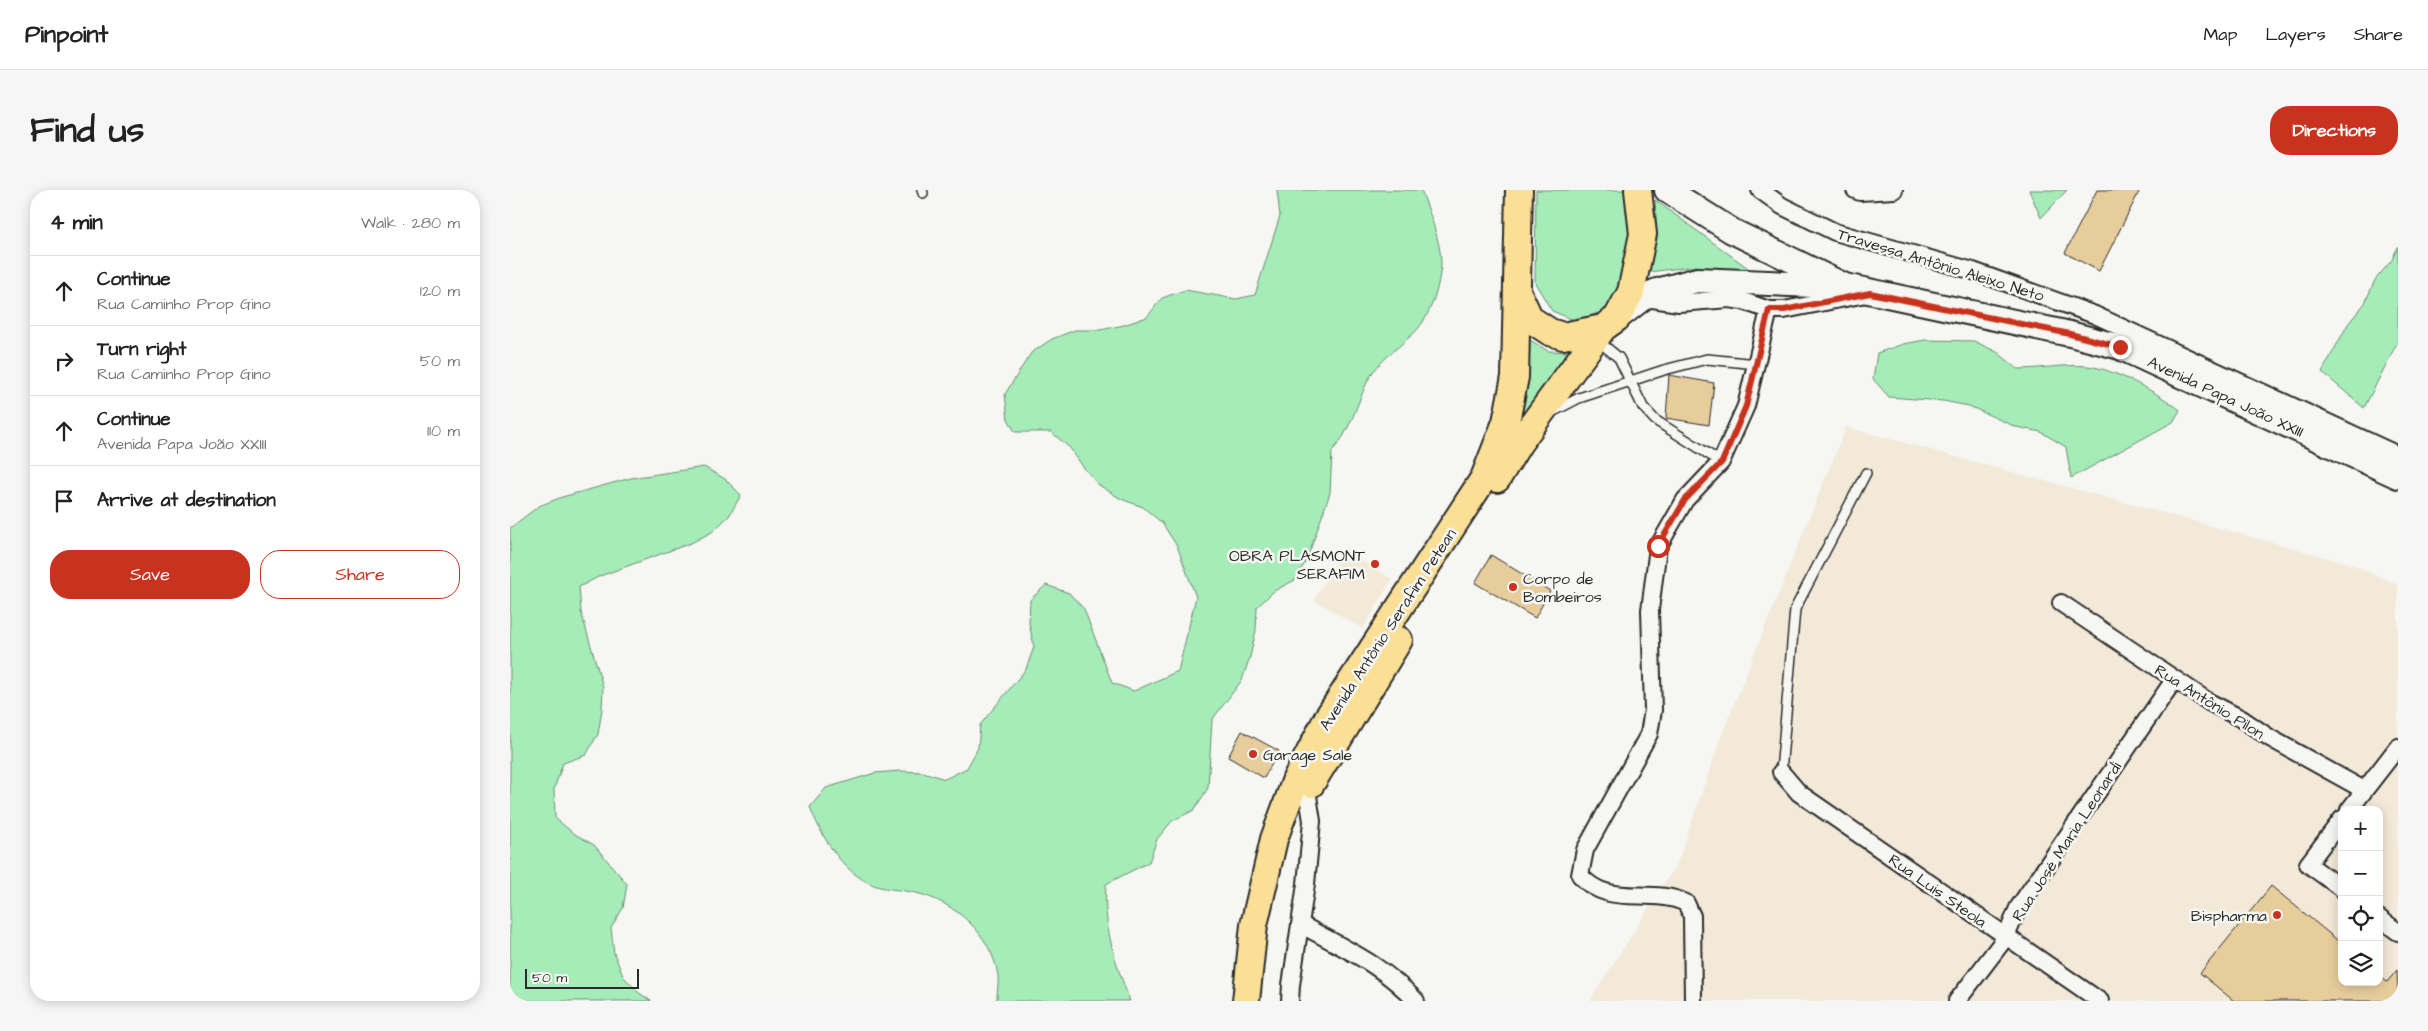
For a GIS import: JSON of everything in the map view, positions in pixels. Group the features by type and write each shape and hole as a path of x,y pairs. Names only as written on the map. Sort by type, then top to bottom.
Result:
{"main road":[{"name":"Avenida Antônio Serafim Petean","path":"1246,1001 1256,915 1274,839 1296,780 1328,717 1484,478 1506,422 1515,377 1518,190"},
{"name":"Avenida Antônio Serafim Petean","path":"1263,1001 1278,886 1307,790 1519,443 1631,292 1643,234 1638,190"},
{"name":"Avenida Papa João XXIII","path":"1667,190 1732,231 1845,286 1870,293 2070,334 2120,347 2398,476"},
{"name":"Avenida Papa João XXIII","path":"1605,328 1644,297 1683,282 1697,280 1845,286"},
{"path":"1516,288 1530,319 1550,332 1563,336 1605,328"}],"street":[{"name":"Travessa Antônio Aleixo Neto","path":"1760,190 1782,206 1835,232 1974,271 2095,315 2398,455"},
{"path":"1855,190 1860,192 1894,190"},
{"path":"1644,297 1679,302 1729,299 1743,301 1769,310 1784,310 1870,293"},
{"path":"1693,1001 1692,916 1686,903 1668,896 1608,894 1588,885 1580,875 1585,850 1649,734 1653,710 1650,610 1658,546 1685,500 1722,462 1746,406 1769,310"},
{"name":"Rua Antônio Pilon","path":"2061,603 2209,702 2242,719 2270,738 2364,790"},
{"name":"Rua José Maria Leonardi","path":"1957,1001 2006,937 2018,908 2174,680"},
{"path":"2352,806 2398,747"},
{"name":"Rua Luis Steola","path":"1781,772 1799,793 2100,1001"},
{"path":"1290,1001 1290,985 1300,924 1312,821 1307,790"},
{"path":"2338,824 2308,864 2338,886"},
{"path":"2383,921 2398,932"},
{"path":"1300,924 1378,966 1399,982 1416,1001"}],"lane":[{"path":"1605,328 1643,406 1655,420 1722,462"},
{"path":"1535,421 1579,398 1664,370 1707,359 1757,364"},
{"path":"1781,772 1795,609 1866,473"}],"shaded area":[{"path":"1846,427 2351,564 2398,585 2398,1001 1590,1001 1678,862 1722,734"},
{"path":"1343,550 1392,579 1363,629 1314,600"}],"green space":[{"path":"1277,190 1421,190 1434,227 1441,256 1440,272 1434,299 1426,317 1416,331 1372,373 1348,427 1332,451 1330,493 1307,559 1295,580 1274,591 1257,607 1256,630 1250,657 1242,680 1212,720 1208,788 1194,810 1172,821 1157,839 1149,862 1106,884 1108,930 1130,1001 994,1001 997,998 998,975 994,960 988,946 969,922 957,912 930,897 878,887 857,876 840,859 825,839 810,807 826,788 875,773 923,772 945,779 967,768 978,748 980,725 1026,669 1034,647 1029,623 1030,600 1046,585 1069,593 1084,609 1112,683 1134,691 1178,671 1196,597 1177,546 1162,523 1143,507 1121,499 1099,485 1070,448 1051,432 1015,432 1008,419 1005,394 1031,353 1052,339 1075,330 1100,330 1124,325 1147,317 1162,298 1185,290 1236,299 1255,295 1280,216"},
{"path":"1536,190 1632,190 1637,237 1625,282 1606,310 1576,321 1552,311 1535,283"},
{"path":"2029,190 2067,190 2041,218"},
{"path":"1655,200 1752,271 1696,266 1649,272 1657,236"},
{"path":"2398,246 2398,341 2364,408 2322,372 2348,324 2365,303 2375,280 2392,260"},
{"path":"1530,340 1548,351 1570,352 1521,420 1529,374"},
{"path":"1925,340 1974,341 1997,352 2018,369 2087,366 2110,371 2136,383 2180,410 2173,422 2071,478 2066,447 2041,432 2016,427 1969,406 1943,401 1889,397 1873,379 1877,353 1903,344"},
{"path":"704,467 725,479 741,495 729,516 712,532 691,543 600,576 579,587 581,612 603,687 602,710 598,734 586,755 563,763 554,789 555,818 573,833 594,845 627,884 623,908 611,928 614,953 623,976 638,992 651,1001 510,1001 510,528 539,506 562,497 631,478"}],"building":[{"path":"2097,190 2140,190 2099,271 2065,253"},
{"path":"1669,375 1714,383 1709,425 1666,418"},
{"name":"Corpo de Bombeiros","path":"1491,555 1550,591 1535,618 1475,583"},
{"name":"Garage Sale","path":"1242,731 1279,751 1264,778 1228,757"},
{"name":"Bispharma","path":"2271,886 2338,941 2338,986 2383,986 2383,978 2387,982 2397,970 2398,1001 2234,1001 2200,973"}],"place":[{"name":"OBRA PLASMONT SERAFIM","path":"1375,564"},
{"name":"Corpo de Bombeiros","path":"1513,587"},
{"name":"Garage Sale","path":"1253,754"},
{"name":"Bispharma","path":"2277,915"}],"route":[{"path":"1658,546 1685,500 1722,462 1746,406 1769,310 1784,310 1870,293 2070,334 2120,347"}]}
